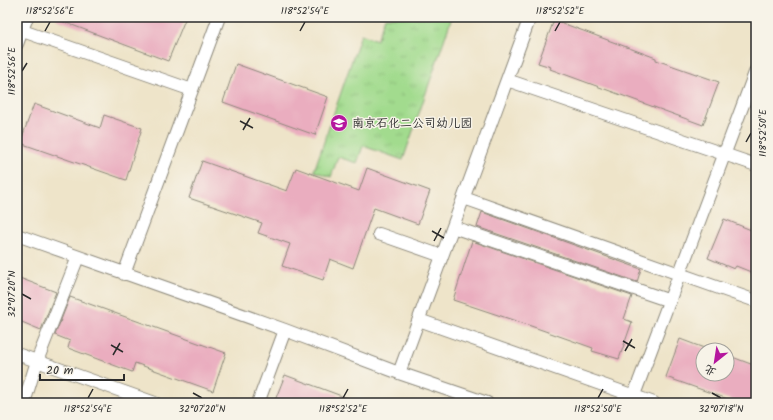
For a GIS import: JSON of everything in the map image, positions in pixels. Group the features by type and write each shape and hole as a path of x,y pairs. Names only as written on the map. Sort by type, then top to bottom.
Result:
{"lane":[{"path":"17,44 19,30 27,17"},
{"path":"124,274 219,17"},
{"path":"399,373 530,17"},
{"path":"19,30 192,90"},
{"path":"633,400 756,70"},
{"path":"507,80 756,165"},
{"path":"464,198 756,301"},
{"path":"453,227 670,301"},
{"path":"379,234 442,256"},
{"path":"17,235 285,330 399,373 487,403"},
{"path":"24,403 37,361 78,257"},
{"path":"419,320 633,400 654,403"},
{"path":"258,403 285,330"},
{"path":"17,354 155,403"}],"green space":[{"path":"385,17 452,17 403,160 363,146 357,163 338,157 331,177 314,171 361,34 377,40"}],"building":[{"path":"57,17 186,17 168,61 56,19"},
{"path":"554,20 656,58 656,60 719,82 703,125 550,69 551,67 538,63"},
{"path":"236,64 328,97 315,135 223,102"},
{"path":"34,104 100,128 104,115 142,128 126,180 20,143"},
{"path":"202,161 287,191 296,168 359,191 367,168 430,191 418,224 374,208 353,268 330,259 323,280 282,266 290,244 258,233 262,223 189,198"},
{"path":"482,212 641,269 637,282 477,227"},
{"path":"724,219 756,232 756,274 736,266 734,269 708,258"},
{"path":"472,241 632,296 624,319 632,322 619,359 592,351 593,348 453,300"},
{"path":"17,277 56,292 41,330 17,320"},
{"path":"70,297 226,353 213,391 135,363 132,372 68,348 70,341 55,335"},
{"path":"680,339 695,345 695,382 735,382 735,358 756,366 756,403 739,403 666,377"},
{"path":"285,375 355,401 354,403 274,403"}],"place":[{"name":"南京石化二公司幼儿园","path":"339,123"}]}
